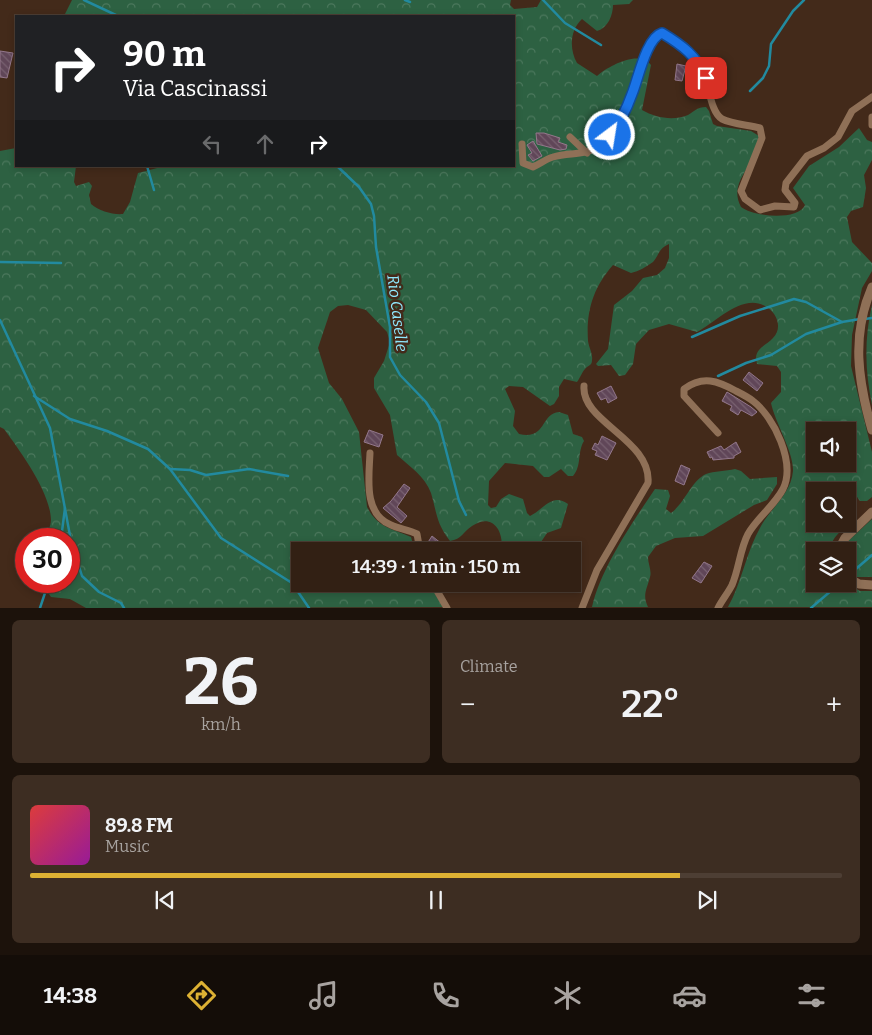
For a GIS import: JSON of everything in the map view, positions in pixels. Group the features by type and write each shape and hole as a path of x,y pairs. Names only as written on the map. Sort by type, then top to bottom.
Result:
{"street":[{"path":"522,144 522,159 527,167 533,168 557,156 587,153 604,141 617,126 633,92 635,80 650,44 658,34 662,33 684,46 701,66 710,91 714,110 722,119 760,128 762,138 741,191 745,199 760,210 775,206 794,207 795,203 784,190 786,183 807,156 824,148 838,137 852,112 872,97"},
{"path":"872,117 872,125"},
{"path":"570,136 587,153"},
{"path":"872,287 867,298 858,332 858,368 872,430"},
{"path":"718,433 684,396 684,389 692,383 708,379 725,385 753,401 766,414 787,455 787,472 784,487 747,536 732,586 718,608"},
{"path":"582,608 597,570 648,483 649,472 643,458 592,409 583,394 584,386"},
{"path":"370,453 370,500 373,510 390,525 417,534 418,542"},
{"path":"843,542 872,512"},
{"path":"856,582 872,585"},
{"path":"437,592 447,608"}],"green space":[{"path":"72,0 511,0 510,5 514,9 537,7 541,0 633,0 629,4 613,5 609,21 597,31 582,19 573,34 574,58 577,63 597,76 624,61 632,59 646,60 651,65 642,110 659,117 676,118 688,115 698,108 706,107 713,124 751,131 759,136 753,156 738,186 738,200 741,207 756,213 775,216 801,210 805,205 793,188 809,166 839,147 859,128 867,140 872,142 872,160 864,175 866,188 863,207 851,211 847,217 852,242 872,263 872,271 862,288 852,335 851,366 872,452 872,497 867,501 860,501 856,495 856,482 806,482 806,532 840,532 832,542 806,542 806,592 856,592 856,589 860,591 872,591 872,607 728,607 756,536 765,519 789,487 793,471 791,455 771,403 781,392 781,372 777,366 757,364 756,359 759,350 776,334 778,325 773,312 765,306 747,303 729,311 697,332 669,324 649,330 636,344 633,364 625,375 619,376 611,365 598,366 596,364 608,349 614,305 632,291 643,278 657,275 665,268 669,258 669,244 661,250 653,262 640,270 631,273 613,265 600,282 592,300 588,320 588,341 592,355 591,363 577,382 564,379 559,387 559,396 554,404 550,406 523,387 509,386 505,389 515,411 513,426 519,434 528,435 534,433 539,430 549,417 559,412 568,415 573,434 582,437 584,441 578,468 573,476 568,476 561,469 549,477 544,477 533,466 505,463 489,481 488,505 491,508 496,507 501,499 509,494 523,499 527,513 530,516 552,501 557,500 568,504 561,528 547,533 541,542 502,542 496,526 486,521 479,522 460,537 450,541 439,523 431,493 425,481 397,455 390,415 374,388 374,378 384,361 390,342 387,332 366,310 348,305 338,306 330,312 318,348 329,383 342,399 359,432 367,507 380,523 411,537 412,542 291,542 291,592 434,592 443,607 86,608 70,599 51,597 48,593 80,593 80,528 50,528 51,520 49,509 40,484 26,460 4,429 0,427 0,151 15,148 15,167 76,167 74,182 76,186 89,182 92,186 89,195 91,204 102,211 123,214 130,202 138,173 161,167 515,167 515,15 64,15"},
{"path":"872,305 872,405 866,355"},
{"path":"735,469 741,471 750,479 777,477 777,484 767,500 754,505 703,536 675,538 656,546 648,557 650,575 645,595 648,607 592,607 596,592 610,561 655,489 668,490 670,496 666,509 671,513 701,477 709,473"},
{"path":"872,519 872,577 856,577 856,542 847,542"}],"building":[{"path":"0,51 13,53 7,78 0,77"},
{"path":"677,64 686,66 682,81 675,80"},
{"path":"536,133 544,133 560,138 558,142 567,145 566,149 560,150 537,144"},
{"path":"533,141 542,156 533,161 528,155 532,153 527,145"},
{"path":"749,372 763,383 757,391 743,380"},
{"path":"611,386 617,398 608,403 606,398 601,400 597,393"},
{"path":"727,392 757,412 752,416 741,410 738,415 730,410 732,406 722,401"},
{"path":"369,430 383,435 379,447 364,442"},
{"path":"602,436 616,443 607,460 595,455 597,451 592,449 595,443 598,445"},
{"path":"736,442 741,452 734,456 734,458 713,460 707,452 721,446 724,450"},
{"path":"681,465 690,469 684,485 675,481"},
{"path":"404,484 410,488 397,507 407,516 401,523 383,508"},
{"path":"432,536 440,542 428,542"},
{"path":"704,562 712,566 701,583 692,578"}],"waterway":[{"name":"Rio Caselle","path":"84,0 116,15"},
{"name":"Rio Caselle","path":"405,0 410,2"},
{"path":"543,0 565,23 601,45"},
{"path":"750,91 763,78 769,66 771,44 793,11 804,0"},
{"path":"147,167 154,190"},
{"name":"Rio Caselle","path":"338,167 359,187 371,204 374,216 376,247 390,327 390,357 400,375 426,402 439,423 459,501 466,515"},
{"path":"0,262 61,263"},
{"path":"692,337 740,316 794,299 806,302 842,322 860,319"},
{"path":"865,319 872,318"},
{"path":"0,320 50,428 71,541 82,576 99,592 121,603 124,608"},
{"path":"718,376 746,363 771,355 806,334 842,322"},
{"path":"34,396 70,419 107,431 148,449 170,469 221,538 292,583 309,608"},
{"path":"170,469 190,470 206,475 249,469 288,476"},
{"path":"62,528 65,508"},
{"path":"856,569 872,555"},
{"path":"811,608 830,592"},
{"path":"40,608 45,593"}],"route":[{"path":"610,135 617,126 633,92 635,80 650,44 658,34 662,33 684,46 701,66 706,78"}]}
